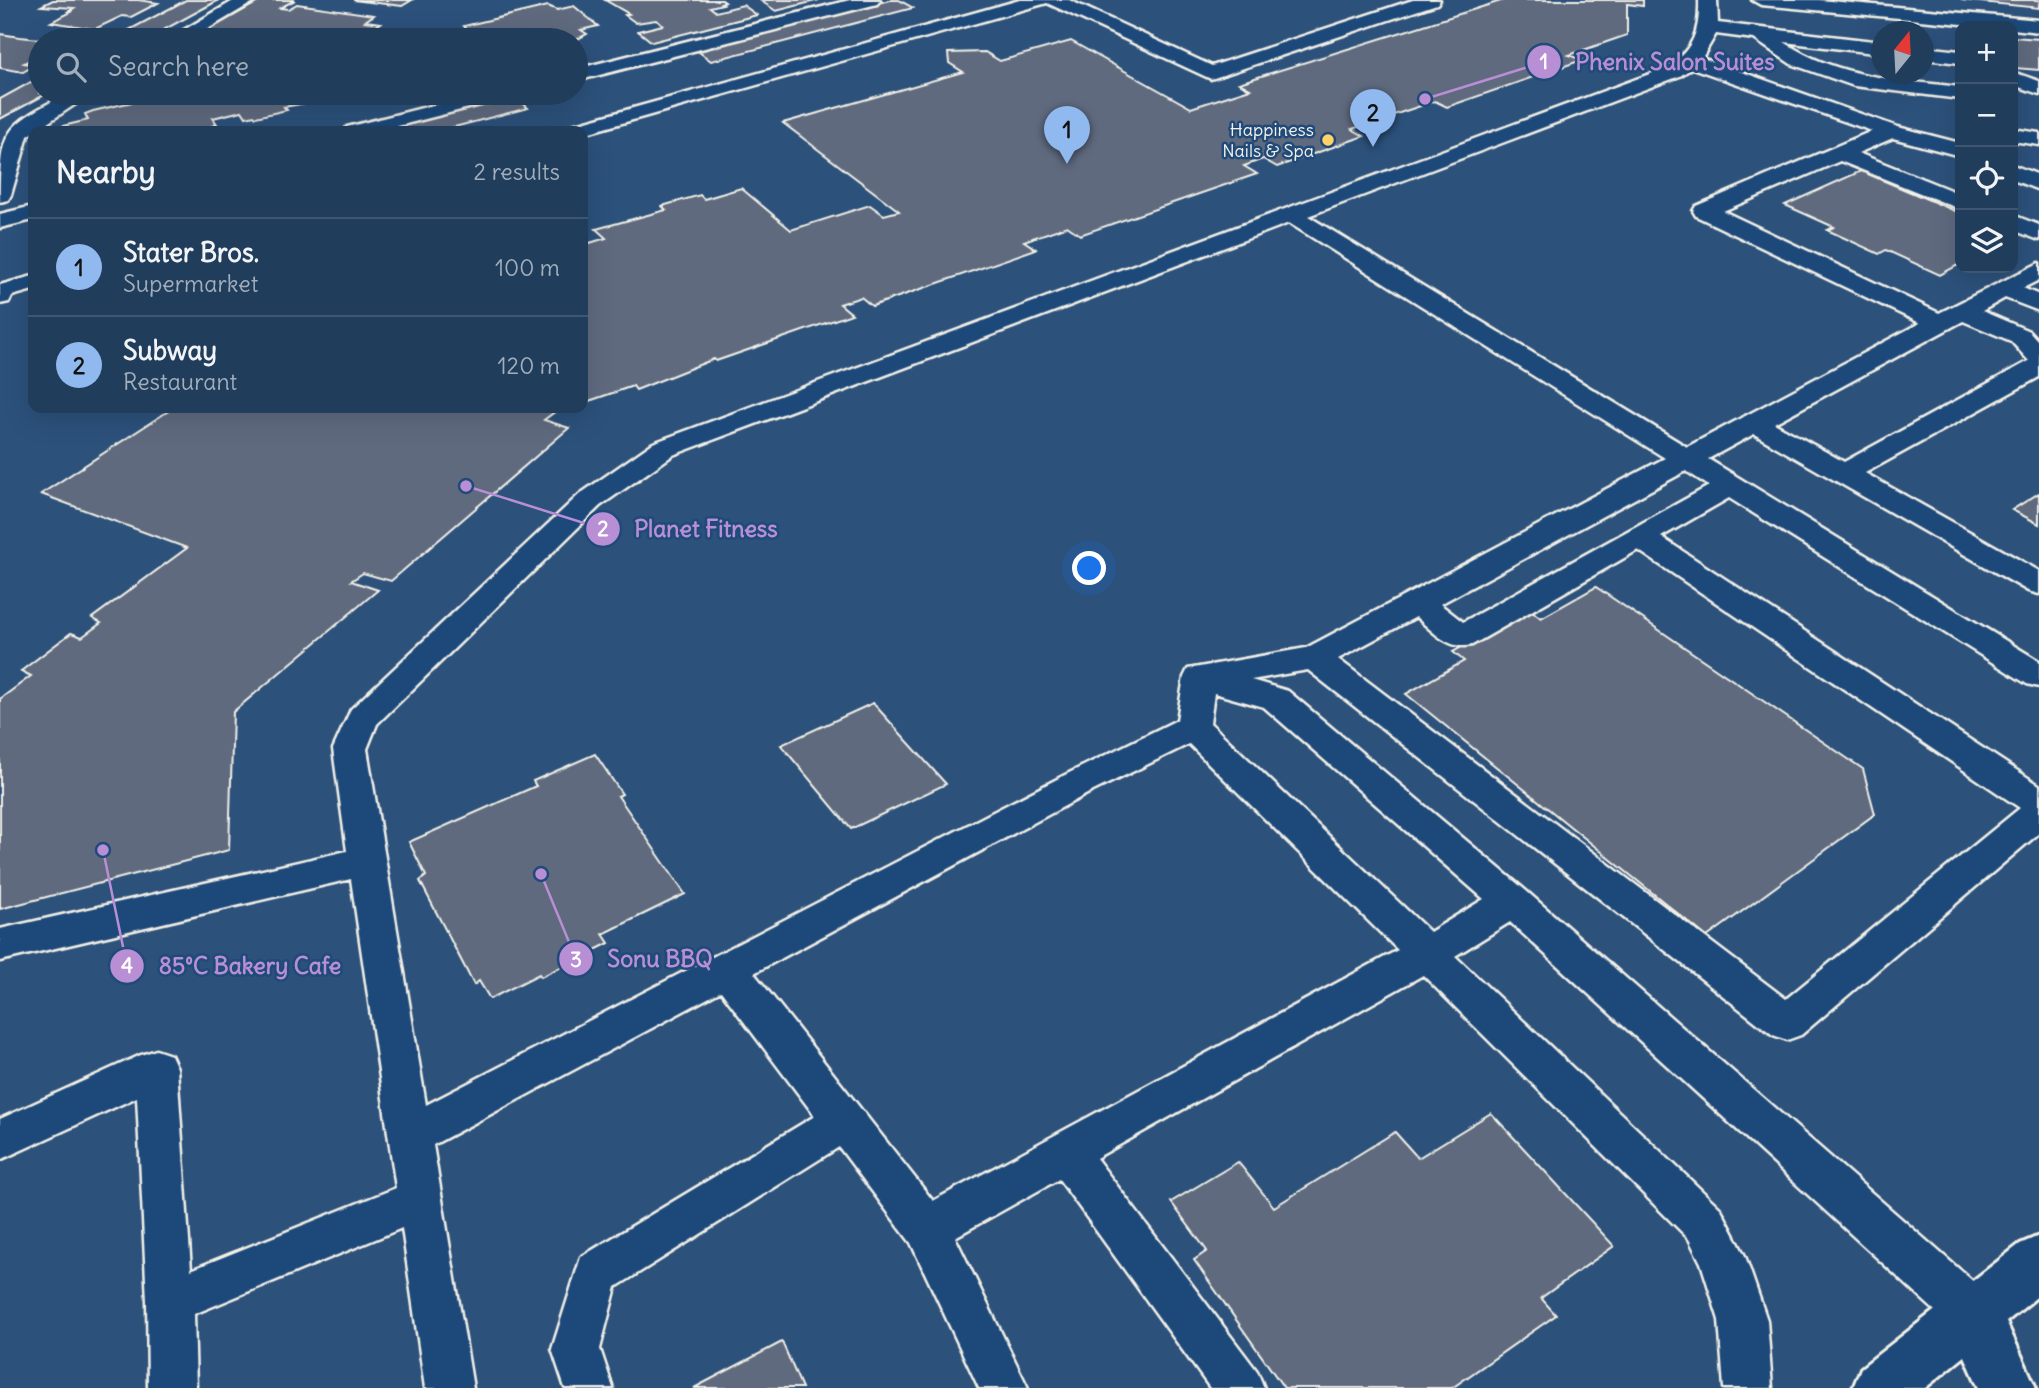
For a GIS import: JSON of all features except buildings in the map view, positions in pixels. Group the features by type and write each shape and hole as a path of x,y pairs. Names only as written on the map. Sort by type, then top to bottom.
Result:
{"main road":[{"path":"1881,1388 2039,1262"},
{"path":"1973,1314 2008,1388"}],"lane":[{"path":"198,28 248,0"},
{"path":"588,72 871,0"},
{"path":"588,127 1040,0"},
{"path":"1054,0 1210,73 1431,0"},
{"path":"1761,0 2039,26"},
{"path":"1703,34 1758,33 1871,47"},
{"path":"1758,33 1798,60 1861,82 1955,92"},
{"path":"1703,34 1955,149"},
{"path":"449,1388 350,749 363,718 590,500 663,449 1673,72 1703,34"},
{"path":"1934,54 1955,56"},
{"path":"2018,80 2039,88"},
{"path":"2018,100 2039,102"},
{"path":"0,195 18,133 61,105"},
{"path":"374,126 457,105"},
{"path":"1890,120 1839,153 1704,211 1950,317 2020,337 2039,357"},
{"path":"2018,136 2039,139"},
{"path":"1839,153 1955,200"},
{"path":"2018,157 2039,160"},
{"path":"2018,174 2039,183"},
{"path":"0,221 28,213"},
{"path":"1291,215 2039,676"},
{"path":"2018,224 2039,233"},
{"path":"1200,677 1314,658 2039,270"},
{"path":"0,297 1,292 28,284"},
{"path":"2004,289 2039,304"},
{"path":"1843,474 2039,366"},
{"path":"1753,422 2039,584"},
{"path":"1418,602 1461,636 1730,486"},
{"path":"1637,536 2039,803"},
{"path":"1314,658 1787,1023 2039,813"},
{"path":"1193,727 1200,677"},
{"path":"1200,677 1276,699 1512,901 1973,1314"},
{"path":"409,1136 1063,791 1193,727"},
{"path":"1193,727 1705,1224 1722,1256 1743,1320 1748,1388"},
{"path":"0,945 367,860"},
{"path":"927,1228 1428,953 1512,901"},
{"path":"727,968 927,1228 1004,1388"},
{"path":"0,1140 156,1068 170,1301 172,1388"},
{"path":"589,1388 576,1349 597,1273 844,1121"},
{"path":"1065,1152 1240,1388"},
{"path":"170,1301 419,1200"}],"place":[{"name":"Phenix Salon Suites","path":"1425,99"},
{"name":"Happiness Nails & Spa","path":"1328,140"},
{"name":"Subway","path":"1373,147"},
{"name":"Stater Bros.","path":"1067,164"},
{"name":"Planet Fitness","path":"466,486"},
{"name":"85°C Bakery Cafe","path":"103,850"},
{"name":"Sonu BBQ","path":"541,874"}]}
